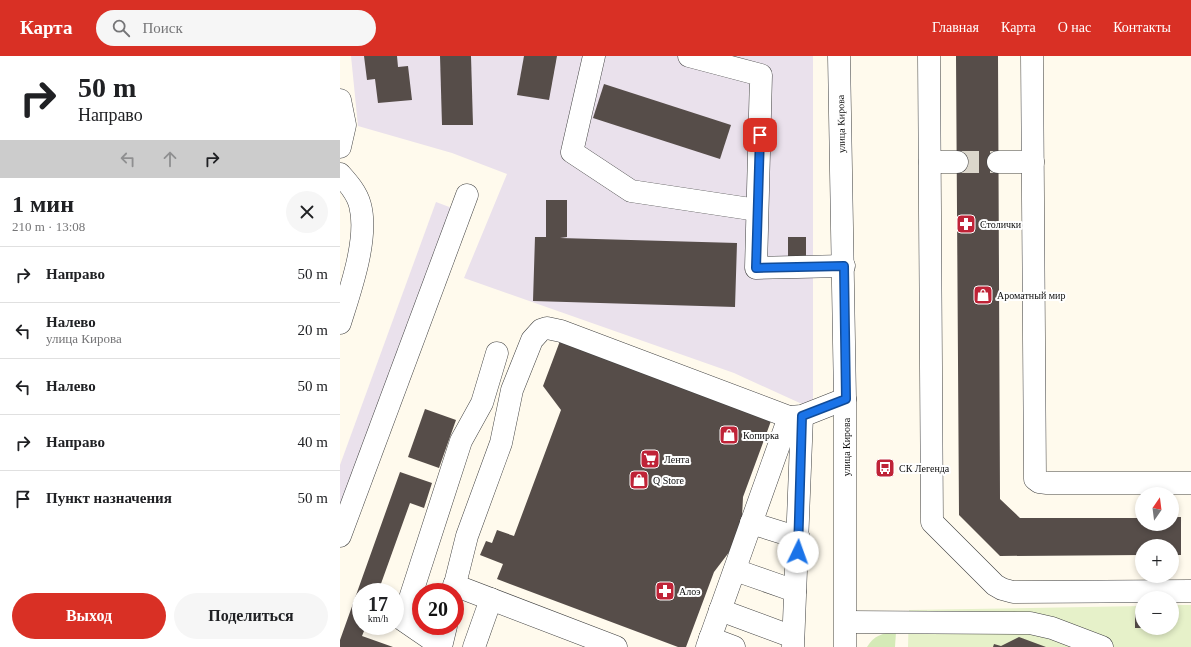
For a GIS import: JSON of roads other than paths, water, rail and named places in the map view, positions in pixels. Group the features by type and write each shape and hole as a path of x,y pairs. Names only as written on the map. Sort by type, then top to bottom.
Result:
{"street":[{"path":"594,56 572,152 631,191 758,210"},
{"path":"688,56 761,75 756,268 844,266"},
{"name":"улица Кирова","path":"839,56 846,399 845,647"},
{"path":"929,56 932,522 995,585 1013,592 1191,591"},
{"path":"1032,56 1035,479 1039,482 1047,483 1191,483"},
{"path":"340,100 345,125 340,147"},
{"path":"930,162 957,162"},
{"path":"998,162 1033,162"},
{"path":"340,174 358,199 362,227 357,259 340,323"},
{"path":"340,536 467,195"},
{"path":"455,583 467,536 502,443 516,380 532,340 541,330 547,328 561,330 796,416 846,399"},
{"path":"444,635 441,647 403,620 461,441 482,403 497,353"},
{"path":"734,647 708,642 766,482 796,416"},
{"path":"720,610 793,642 800,494 796,416"},
{"path":"766,482 800,494"},
{"path":"751,523 798,538"},
{"path":"734,570 795,591"},
{"path":"464,592 491,599 616,647"},
{"path":"474,647 491,599"},
{"path":"846,622 1038,624 1102,647"}],"tunnel":[{"path":"957,162 998,162"}],"place":[{"name":"Столички","path":"966,224"},
{"name":"Ароматный мир","path":"983,295"},
{"name":"Копирка","path":"729,435"},
{"name":"Лента","path":"650,459"},
{"name":"СК Легенда","path":"885,468"},
{"name":"Q Store","path":"639,480"},
{"name":"Алоэ","path":"665,591"}]}
